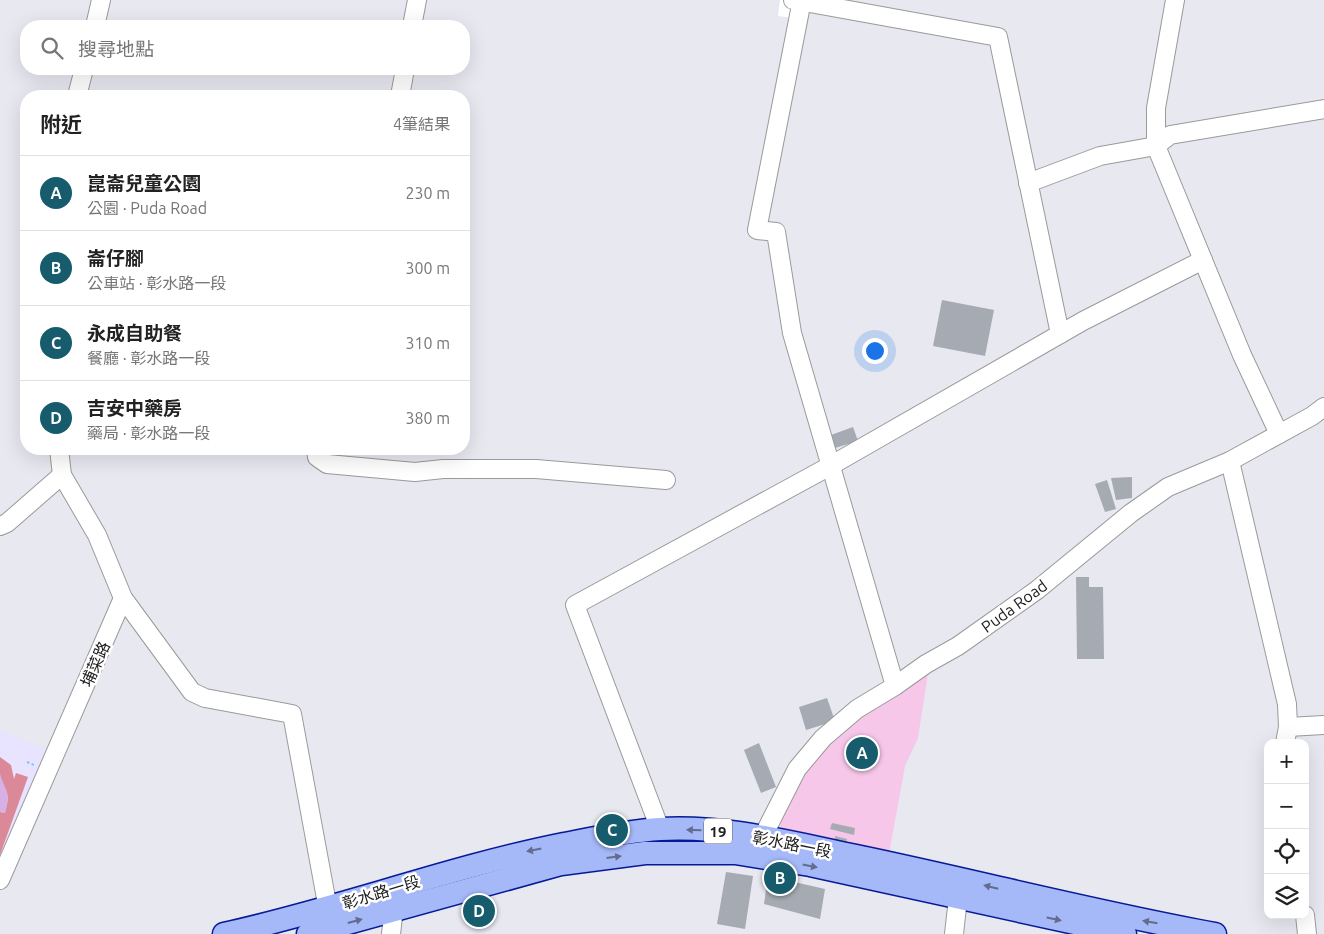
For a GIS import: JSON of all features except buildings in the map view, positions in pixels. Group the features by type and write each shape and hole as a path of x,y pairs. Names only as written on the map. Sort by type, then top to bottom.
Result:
{"main road":[{"name":"彰水路一段","path":"224,934 328,909 459,868 588,850 660,829 724,831 758,847 810,865 1125,934"},
{"name":"彰水路一段","path":"308,934 561,864 588,850 645,853 735,853 758,847 885,862 1116,916 1215,934"}],"street":[{"path":"97,20 102,0"},
{"path":"413,20 417,0"},
{"path":"895,686 792,333 776,232 757,230 799,0 998,37 1060,334"},
{"path":"1175,0 1156,108 1156,146 1242,355 1280,434"},
{"path":"79,90 82,75"},
{"path":"401,90 404,75"},
{"path":"1028,183 1100,156 1156,146 1170,135 1324,109"},
{"path":"660,829 575,605 830,466 1060,334 1203,260"},
{"name":"Puda Road","path":"758,847 797,769 823,738 857,709 926,664 958,646 1037,590 1131,513 1168,487 1230,462 1324,407"},
{"path":"60,455 62,475 97,535 123,598 192,692 205,698 292,714 328,909"},
{"path":"317,455 327,464 415,472 443,469 536,469 666,480"},
{"path":"1230,462 1283,685 1287,735 1324,725"},
{"path":"0,526 8,523 62,475"},
{"name":"埔菜路","path":"0,880 123,598"},
{"path":"391,934 396,888"},
{"path":"954,934 958,898"},
{"path":"1306,919 1308,934"}],"shaded area":[{"path":"929,667 918,738 905,766 889,854 792,840 780,827 786,797 825,740"},
{"path":"0,730 47,750 0,862"},
{"path":"0,757 11,765 14,779 16,773 28,777 0,855 0,812 5,813 8,796 0,774"},
{"path":"0,774 5,783 7,793 5,813 0,812"}],"pier":[{"path":"780,0 804,0 801,19 778,16"}],"place":[{"name":"崑崙兒童公園","path":"862,753"},
{"name":"永成自助餐","path":"612,830"},
{"name":"崙仔腳","path":"780,878"},
{"name":"吉安中藥房","path":"479,911"}]}
